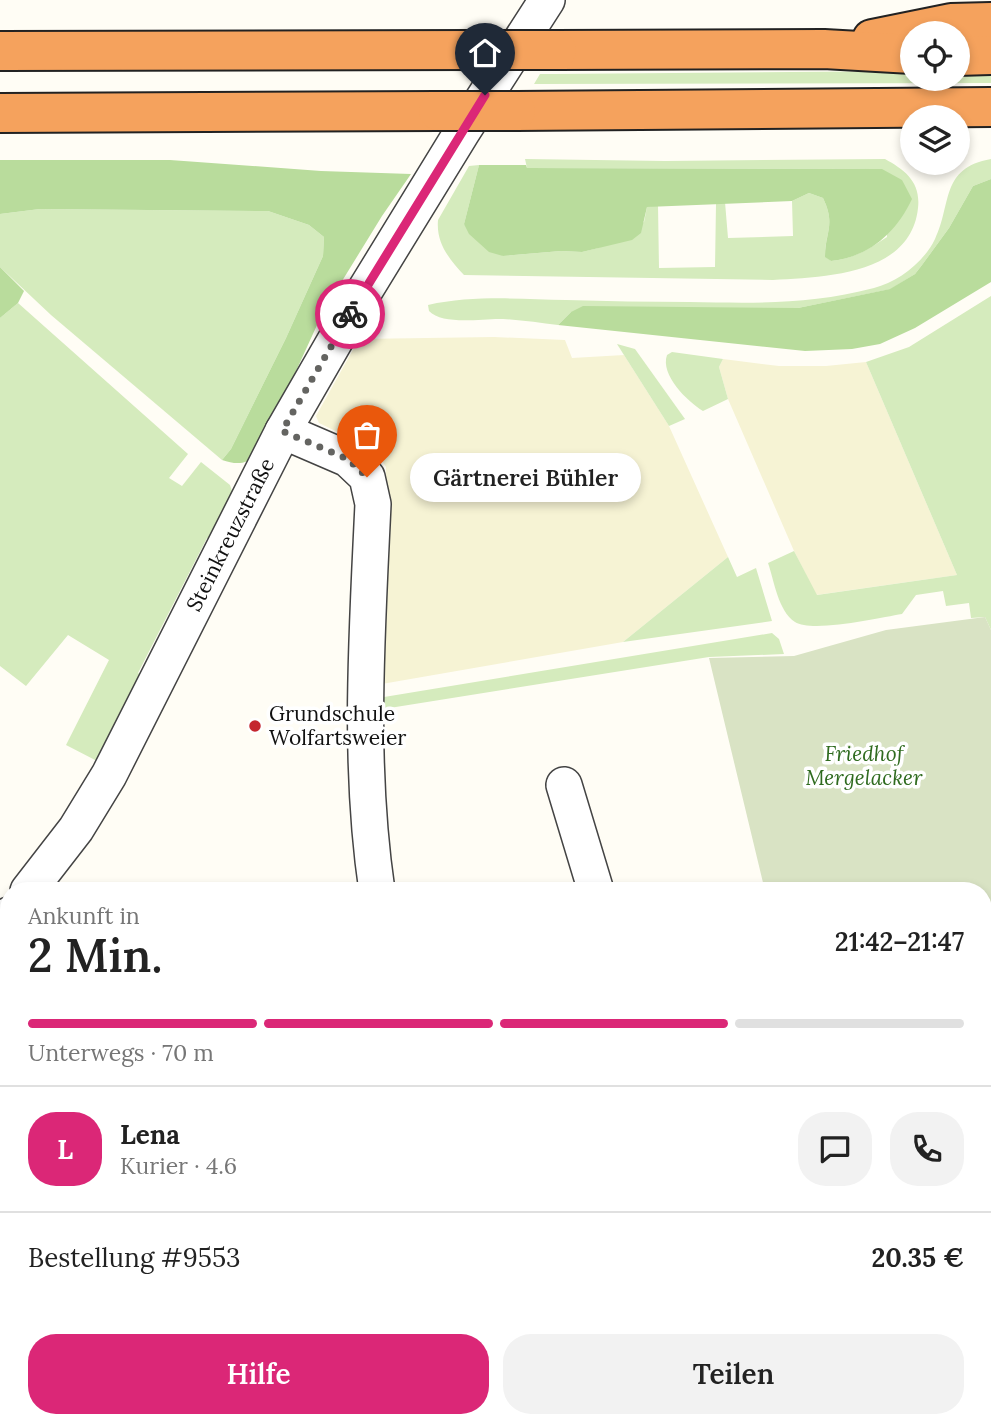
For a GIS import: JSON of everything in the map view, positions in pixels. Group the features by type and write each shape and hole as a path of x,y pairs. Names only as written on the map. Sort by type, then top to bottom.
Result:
{"highway":[{"path":"824,49 951,23 991,22"},
{"path":"0,51 824,49 900,53"},
{"path":"970,56 991,55"},
{"path":"0,113 991,107"}],"street":[{"name":"Steinkreuzstraße","path":"35,882 76,828 109,775 282,431 461,132 547,0"},
{"path":"282,431 348,459 367,477 373,504 365,692 369,839 376,882"},
{"path":"564,785 593,882"}],"shaded area":[{"path":"494,337 565,340 572,358 624,355 669,426 728,557 623,642 376,685 386,467 375,450 319,423 316,416 359,339"},
{"path":"723,359 779,366 826,366 866,362 957,575 816,595 728,399 719,367"}],"green space":[{"path":"900,71 900,83 534,84 540,74"},
{"path":"970,71 991,71 991,83 970,83"},
{"path":"525,159 885,159 900,169 900,175 910,178 917,191 918,208 912,230 900,247 883,259 840,274 773,280 464,275 441,243 438,220 469,166 479,165 464,224 503,256 582,252 598,248 644,222 647,207 658,205 659,268 715,267 716,204 725,202 728,238 793,236 792,201 809,193 823,198 827,207 829,222 825,256 831,261 854,256 887,237 882,169 527,168"},
{"path":"991,159 991,179 973,186 949,228 915,274 891,289 798,308 571,312 558,325 503,319 454,320 435,316 429,311 428,305 480,299 759,302 827,298 874,288 901,276 924,256 935,239 955,179 959,175 970,175 970,166"},
{"path":"0,160 170,160 321,171 411,174 323,312 259,452 246,462 233,463 222,460 231,449 286,338 323,256 324,237 309,225 268,211 40,209 0,214"},
{"path":"479,165 526,165 527,168 882,169 902,180 912,199 898,222 880,241 845,259 831,261 825,257 829,222 827,207 823,198 809,193 792,201 647,207 641,233 632,240 582,252 503,256 489,252 469,234 464,224"},
{"path":"991,179 991,282 915,328 880,344 852,349 805,351 558,325 571,312 583,306 798,308 890,289 915,274 949,228 973,186"},
{"path":"40,209 268,211 309,225 324,237 323,256 286,338 231,449 222,460 51,315 0,267 0,214"},
{"path":"0,267 24,291 18,303 0,318"},
{"path":"991,296 991,630 985,617 971,618 969,603 946,606 943,591 916,595 902,614 830,625 804,625 795,622 784,611 768,563 794,551 817,595 957,575 866,362 909,347"},
{"path":"18,303 188,454 169,478 182,486 201,462 230,485 233,494 213,539 207,538 138,673 143,676 97,761 66,745 109,660 68,635 26,686 0,666 0,318"},
{"path":"617,344 635,349 685,419 669,426"},
{"path":"672,352 723,359 719,367 728,399 703,411 690,401 676,387 667,371 667,355"},
{"path":"728,557 737,577 756,568 772,621 623,642"},
{"name":"Friedhof Mergelacker","path":"985,617 991,630 991,882 763,882 709,658 794,656 886,630"},
{"path":"772,633 779,639 784,654 709,657 377,710 378,698"}],"way so far":[{"path":"350,314 282,431 348,459 367,477"}],"place":[{"name":"Gärtnerei Bühler","path":"367,477"},
{"name":"Grundschule Wolfartsweier","path":"255,726"}],"route":[{"path":"350,314 485,95"}]}
